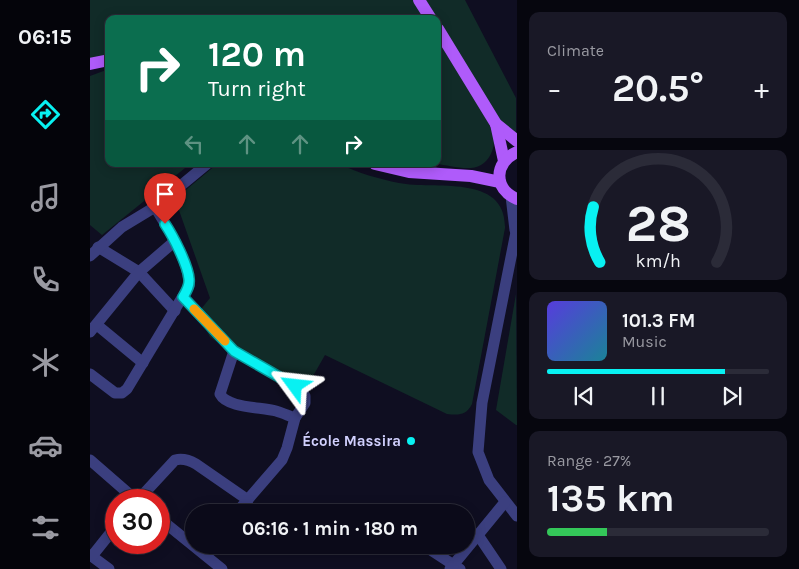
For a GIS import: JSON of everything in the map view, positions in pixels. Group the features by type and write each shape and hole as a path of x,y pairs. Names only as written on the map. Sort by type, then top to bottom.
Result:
{"main road":[{"path":"419,0 428,15"},
{"path":"441,34 496,124 516,141"},
{"path":"90,64 105,61"},
{"path":"496,124 503,163"},
{"path":"514,197 504,190 499,176 503,163 516,152"},
{"path":"471,176 503,163"},
{"path":"387,167 408,172 471,176 500,182"}],"street":[{"path":"90,256 122,227 155,207 203,167"},
{"path":"514,197 516,229 482,403 478,452 489,480 505,502 516,513"},
{"path":"90,374 107,389 115,393 127,389 189,286 189,278 175,241 155,207"},
{"path":"143,363 94,328 117,296 139,272 175,241"},
{"path":"98,247 139,272 175,311"},
{"path":"183,297 234,351 300,389 305,396 304,403 295,418 282,460 244,504"},
{"path":"234,351 220,394 222,399 233,404 277,411 295,418"},
{"path":"147,489 175,460 179,459 196,464 248,500"},
{"path":"90,460 124,489"},
{"path":"435,554 454,568 505,502"},
{"path":"170,525 185,536"},
{"path":"478,536 501,569"},
{"path":"105,539 91,555 109,569"},
{"path":"209,554 222,569"}],"green space":[{"path":"90,0 413,0 422,15 105,15 105,56 90,60"},
{"path":"424,0 465,0 516,98 516,136 494,115 441,27 441,15 433,15"},
{"path":"441,45 479,105 492,130 494,139 494,146 487,161 476,167 465,168 441,165"},
{"path":"105,70 105,167 186,167 102,235 90,225 90,76"},
{"path":"213,167 347,167 376,178 399,183 448,186 481,191 494,199 502,211 505,228 470,408 464,413 447,414 325,355 305,390 236,356 210,337 197,314 210,298 175,199"},
{"path":"516,294 517,425 496,410"}],"slow traffic":[{"path":"194,309 225,341"}],"place":[{"name":"École Massira","path":"411,441"}],"route":[{"path":"165,224 175,241 189,278 189,286 183,297 234,351 295,386"}]}
